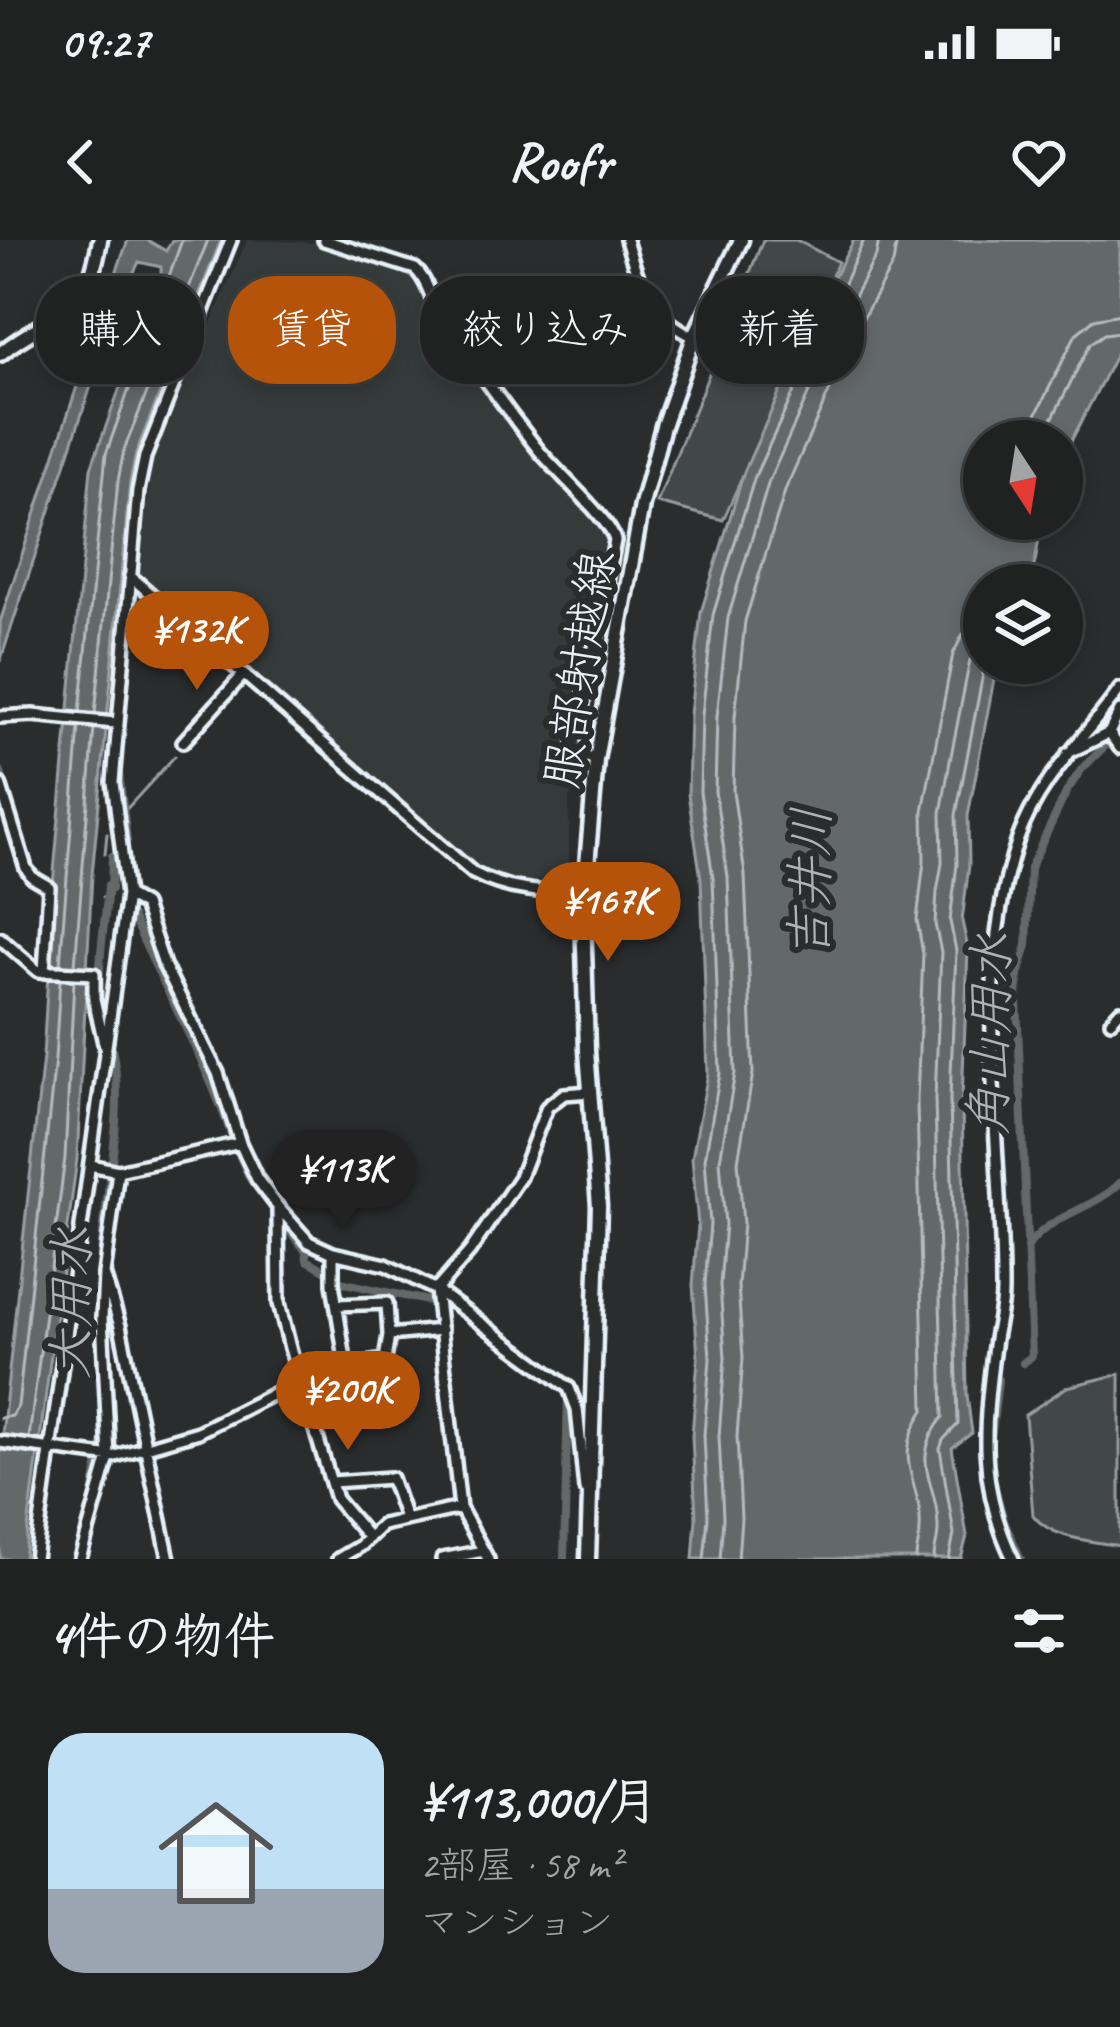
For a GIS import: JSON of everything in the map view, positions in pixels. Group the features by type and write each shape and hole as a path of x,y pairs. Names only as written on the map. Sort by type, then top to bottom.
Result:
{"main road":[{"path":"0,354 80,301 90,286 100,240"},
{"name":"服部射越線","path":"588,1559 599,1206 584,893 596,760 642,505 663,426 694,337 736,244"}],"street":[{"path":"35,1559 127,896 114,803 113,723 145,457 231,240"},
{"path":"323,240 422,275 440,313 528,436 567,485 612,528 615,541 575,744 578,754 596,760"},
{"path":"626,240 648,303 668,324 694,337"},
{"path":"130,576 472,873 526,891 584,893"},
{"path":"183,742 244,674"},
{"path":"1013,1559 992,1499 984,1455 1002,1293 992,1000 1004,897 1031,806 1120,689"},
{"path":"1068,753 1109,733 1120,711"},
{"path":"0,717 113,723"},
{"path":"1109,733 1120,748"},
{"path":"0,784 26,868 32,878 49,887 45,972"},
{"path":"127,896 145,905 164,965 218,1073 241,1143 257,1179 278,1208 309,1242 333,1253 386,1264 436,1290 569,1388 577,1408 590,1519"},
{"path":"0,938 31,967 92,974 106,1048"},
{"path":"1111,1022 1120,1011"},
{"path":"442,1559 486,1555 460,1508 436,1290 470,1251 520,1177 547,1107 564,1094 590,1093"},
{"path":"91,1165 114,1170 241,1143"},
{"path":"80,1559 105,1456 102,1318 114,1170"},
{"path":"278,1208 279,1303 300,1382 336,1499 369,1538"},
{"path":"333,1253 346,1366"},
{"path":"104,1274 120,1326 169,1559"},
{"path":"0,1442 105,1456 198,1432 300,1382 346,1366 385,1360 387,1303 337,1305"},
{"path":"389,1335 440,1330"},
{"path":"332,1482 391,1478 405,1518"},
{"path":"338,1559 382,1525 460,1508"}],"shaded area":[{"path":"247,240 323,243 416,278 420,285 420,384 485,384 571,497 607,531 610,541 587,669 564,748 577,768 569,798 569,879 520,881 473,866 138,574 153,458 185,384 204,384 204,340 228,284 228,384 396,384 396,276 231,276"},
{"path":"763,240 796,240 838,262 832,276 748,276"},
{"path":"705,384 784,384 723,520 657,503"},
{"path":"1120,1374 1120,1546 1061,1534 1033,1515 1025,1415 1067,1387"}],"water":[{"path":"128,240 147,240 166,251 172,240 221,240 204,283 204,276 160,276 161,267 139,262 132,276 115,276"},
{"name":"吉井川","path":"854,240 1120,240 1120,380 1116,354 1082,420 963,420 963,540 1039,540 1034,564 963,564 963,684 993,684 968,816 969,865 962,921 968,949 962,1099 967,1395 972,1433 952,1448 967,1536 961,1559 693,1559 692,1436 698,1358 693,1285 698,1225 692,1158 708,1073 701,879 688,794 690,714 701,612 744,472 784,384 864,384 864,276 835,276"},
{"path":"78,384 92,384 0,662 0,622"},
{"path":"121,384 164,384 136,453 130,482 92,875 77,1159 24,1559 0,1559 0,1454 43,1057 54,872 91,468"}],"waterway":[{"path":"220,280 237,240"},
{"name":"角山用水","path":"1023,1363 1032,1356 1017,1001 1027,945 1030,868 1067,791 1120,731"},
{"path":"121,815 175,756"},
{"path":"118,765 127,840"},
{"name":"大用水","path":"0,770 30,863"},
{"path":"105,854 107,833"},
{"path":"111,889 112,856"},
{"path":"113,867 116,872"},
{"name":"大用水","path":"105,1021 100,970 108,885"},
{"path":"132,916 233,1140"},
{"name":"大用水","path":"102,1394 99,1282 117,1108 111,1045"},
{"path":"236,1148 250,1179 276,1213"},
{"path":"1027,1248 1046,1228 1120,1183"},
{"path":"280,1220 306,1251 307,1260 328,1272"},
{"path":"336,1281 432,1302"},
{"path":"442,1303 465,1316"},
{"name":"角山用水","path":"990,1449 998,1380"},
{"path":"564,1559 568,1393"},
{"name":"大用水","path":"92,1500 104,1433"},
{"name":"角山用水","path":"992,1476 1021,1559"},
{"name":"大用水","path":"74,1559 83,1532"}]}
